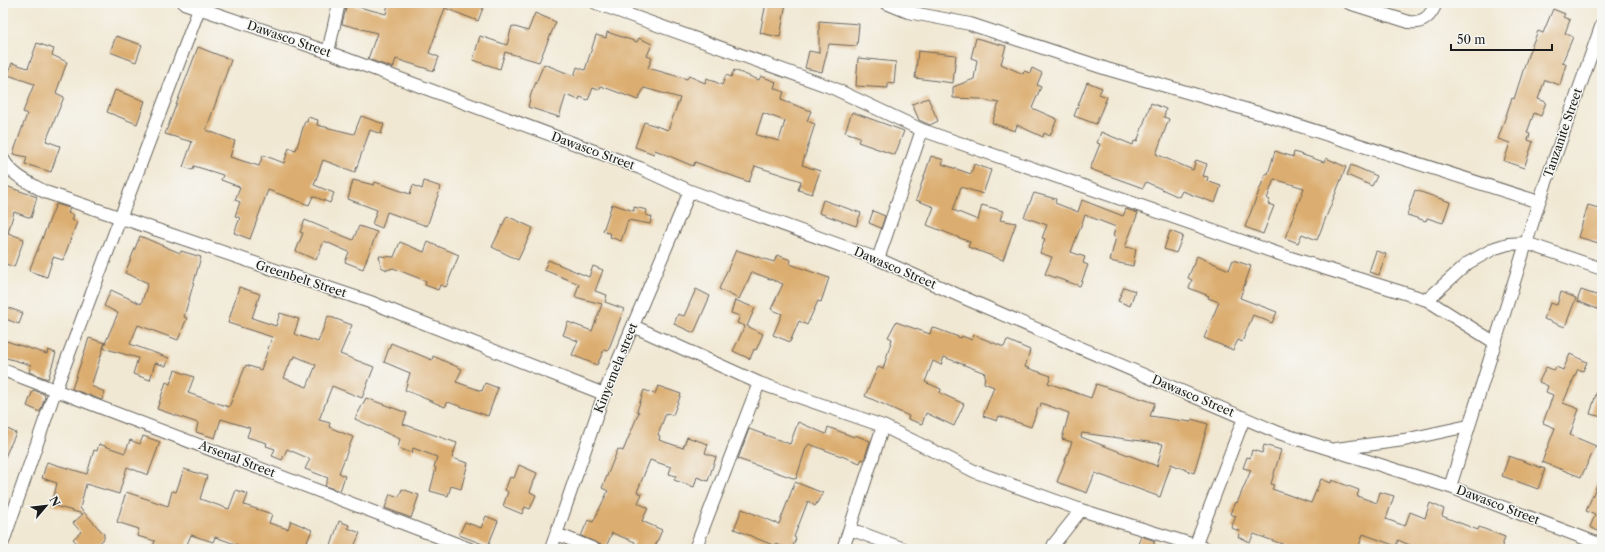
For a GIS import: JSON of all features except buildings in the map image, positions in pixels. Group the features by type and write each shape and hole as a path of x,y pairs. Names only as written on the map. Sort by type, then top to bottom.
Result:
{"street":[{"name":"Dawasco Street","path":"184,3 328,52 640,168 690,191 878,259 1279,433 1450,487 1602,545"},
{"path":"328,52 339,3"},
{"path":"596,3 832,88 922,130 1292,258 1427,300 1494,342"},
{"path":"886,3 908,12 970,24 1107,69 1262,114 1539,202"},
{"path":"1349,3 1409,22 1417,23 1426,18 1434,9 1436,3"},
{"path":"3,542 55,391 121,219 199,8"},
{"name":"Tanzanite Street","path":"1450,487 1494,342 1539,202 1602,24"},
{"path":"878,259 922,130"},
{"name":"Greenbelt Street","path":"3,159 6,165 20,177 45,192 121,219 373,303 604,394"},
{"name":"Kinyemela street","path":"551,549 604,394 690,191"},
{"path":"1427,300 1468,263 1484,254 1508,244 1526,243 1602,269"},
{"path":"633,326 759,382 883,426 976,472 1081,510 1195,547 1207,549"},
{"name":"Arsenal Street","path":"3,370 470,549"},
{"path":"695,549 759,382"},
{"path":"1195,547 1244,418"},
{"path":"843,549 883,426"},
{"path":"1332,450 1404,440 1468,426"},
{"path":"1052,549 1054,544 1081,510"},
{"path":"850,529 904,549"},
{"path":"557,534 594,549"}]}
